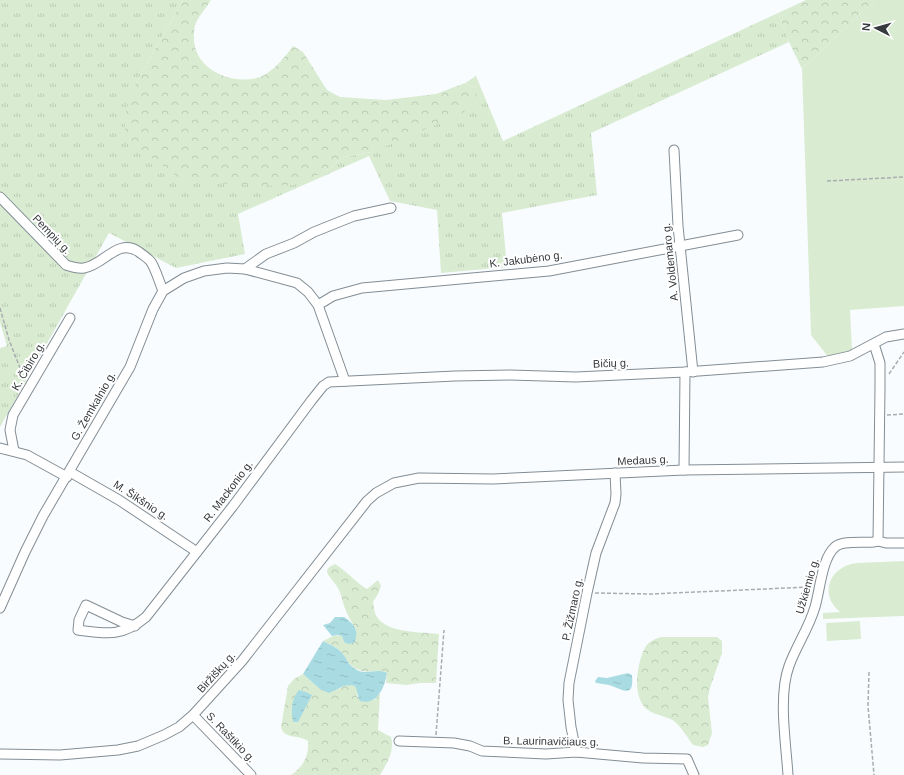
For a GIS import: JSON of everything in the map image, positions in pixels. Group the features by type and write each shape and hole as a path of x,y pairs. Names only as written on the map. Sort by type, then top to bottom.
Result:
{"street":[{"name":"A. Voldemaro g.","path":"674,150 689,372 684,470"},
{"name":"Pempių g.","path":"0,196 66,265 77,268 86,268 96,264 118,248 128,247 136,249 151,262 163,291"},
{"path":"245,269 266,254 294,243 314,232 354,216 391,208"},
{"name":"K. Jakubėno g.","path":"318,306 333,296 362,288 549,271 738,235"},
{"name":"G. Žemkalnio g.","path":"0,608 43,516 130,366 153,309 163,291 184,278 204,271 226,268 245,269 297,283 308,292 318,306 345,381"},
{"name":"K. Čibiro g.","path":"14,451 10,430 13,415 70,318"},
{"name":"Bičių g.","path":"345,381 510,375 576,377 689,372 835,360 850,356 886,337 904,334"},
{"path":"874,344 880,363 878,541 886,543 904,543"},
{"name":"R. Mackonio g.","path":"135,626 122,622 86,605 78,624 78,630 102,633 126,630 135,626 146,617 233,506 323,386 329,382 345,381"},
{"name":"M. Šikšnio g.","path":"0,448 14,451 38,460 119,500 197,552"},
{"name":"Medaus g.","path":"384,488 399,482 419,478 493,479 684,470 904,467"},
{"name":"P. Žižmaro g.","path":"576,752 568,700 569,684 596,553 615,503 615,473"},
{"name":"Biržiškų g.","path":"0,754 60,755 118,750 138,746 179,727 194,715 242,661 367,501 384,488"},
{"name":"Užkiemio g.","path":"788,775 784,716 784,688 788,666 815,608 826,560 834,547 839,544 878,541"},
{"name":"S. Raštikio g.","path":"194,715 251,775"},
{"name":"B. Laurinavičiaus g.","path":"399,741 454,743 470,746 482,751 546,754 576,752 644,758 687,759 694,775"}],"path":[{"path":"827,181 904,177"},
{"path":"0,308 9,340 28,389"},
{"path":"880,388 904,352"},
{"path":"880,415 904,414"},
{"path":"587,593 651,594 806,586 819,588"},
{"path":"436,743 444,630"},
{"path":"869,672 868,706 874,775"}],"green space":[{"path":"0,0 183,0 132,90 324,172 344,157 372,152 474,88 465,83 476,76 503,141 778,13 789,42 591,133 597,195 502,213 507,267 441,273 437,210 390,201 369,156 238,214 245,254 176,268 109,233 0,427 0,348 7,346 0,322"},
{"path":"183,0 211,0 195,26 194,38 196,49 201,59 208,67 227,77 249,79 265,75 274,68 293,46 303,52 327,90 340,97 386,100 436,94 465,83 474,88 476,99 463,113 372,152 344,157 324,172 294,185 261,186 199,182 179,178 131,142 125,130 125,115 132,90"},
{"path":"806,0 875,0 802,69 789,42 778,13"},
{"path":"875,0 904,0 904,306 850,310 852,349 842,355 829,358 811,335 802,69"},
{"path":"904,561 904,616 823,619 823,613 840,612 833,605 829,589 830,582 840,569 857,563"},
{"path":"335,564 367,589 378,580 381,586 373,602 376,615 382,622 405,631 439,634 436,683 407,685 386,683 387,673 380,671 362,671 355,668 350,665 340,651 323,641 332,637 342,636 344,642 356,629 346,612 337,586 327,572 328,568"},
{"path":"860,621 861,639 827,641 826,623"},
{"path":"661,637 717,637 722,641 722,653 708,697 712,733 708,745 703,747 693,745 674,721 648,710 643,706 640,700 637,680 643,652 649,643"},
{"path":"303,674 321,690 334,690 345,685 355,686 358,691 357,697 374,700 380,693 378,730 391,737 392,747 390,757 380,775 291,775 305,760 308,751 308,741 285,734 281,727 288,686 294,679"}],"water":[{"path":"335,617 344,617 351,622 356,631 354,643 348,644 344,642 342,636 332,636 323,625 330,623"},
{"path":"323,641 340,651 350,665 359,671 380,671 387,673 382,689 375,698 366,702 360,701 355,686 351,685 329,693 321,690 303,674"},
{"path":"628,673 632,675 632,686 628,691 596,683 595,681 598,677 607,678"},
{"path":"299,690 312,695 298,722 293,722 292,705 294,697"}]}
